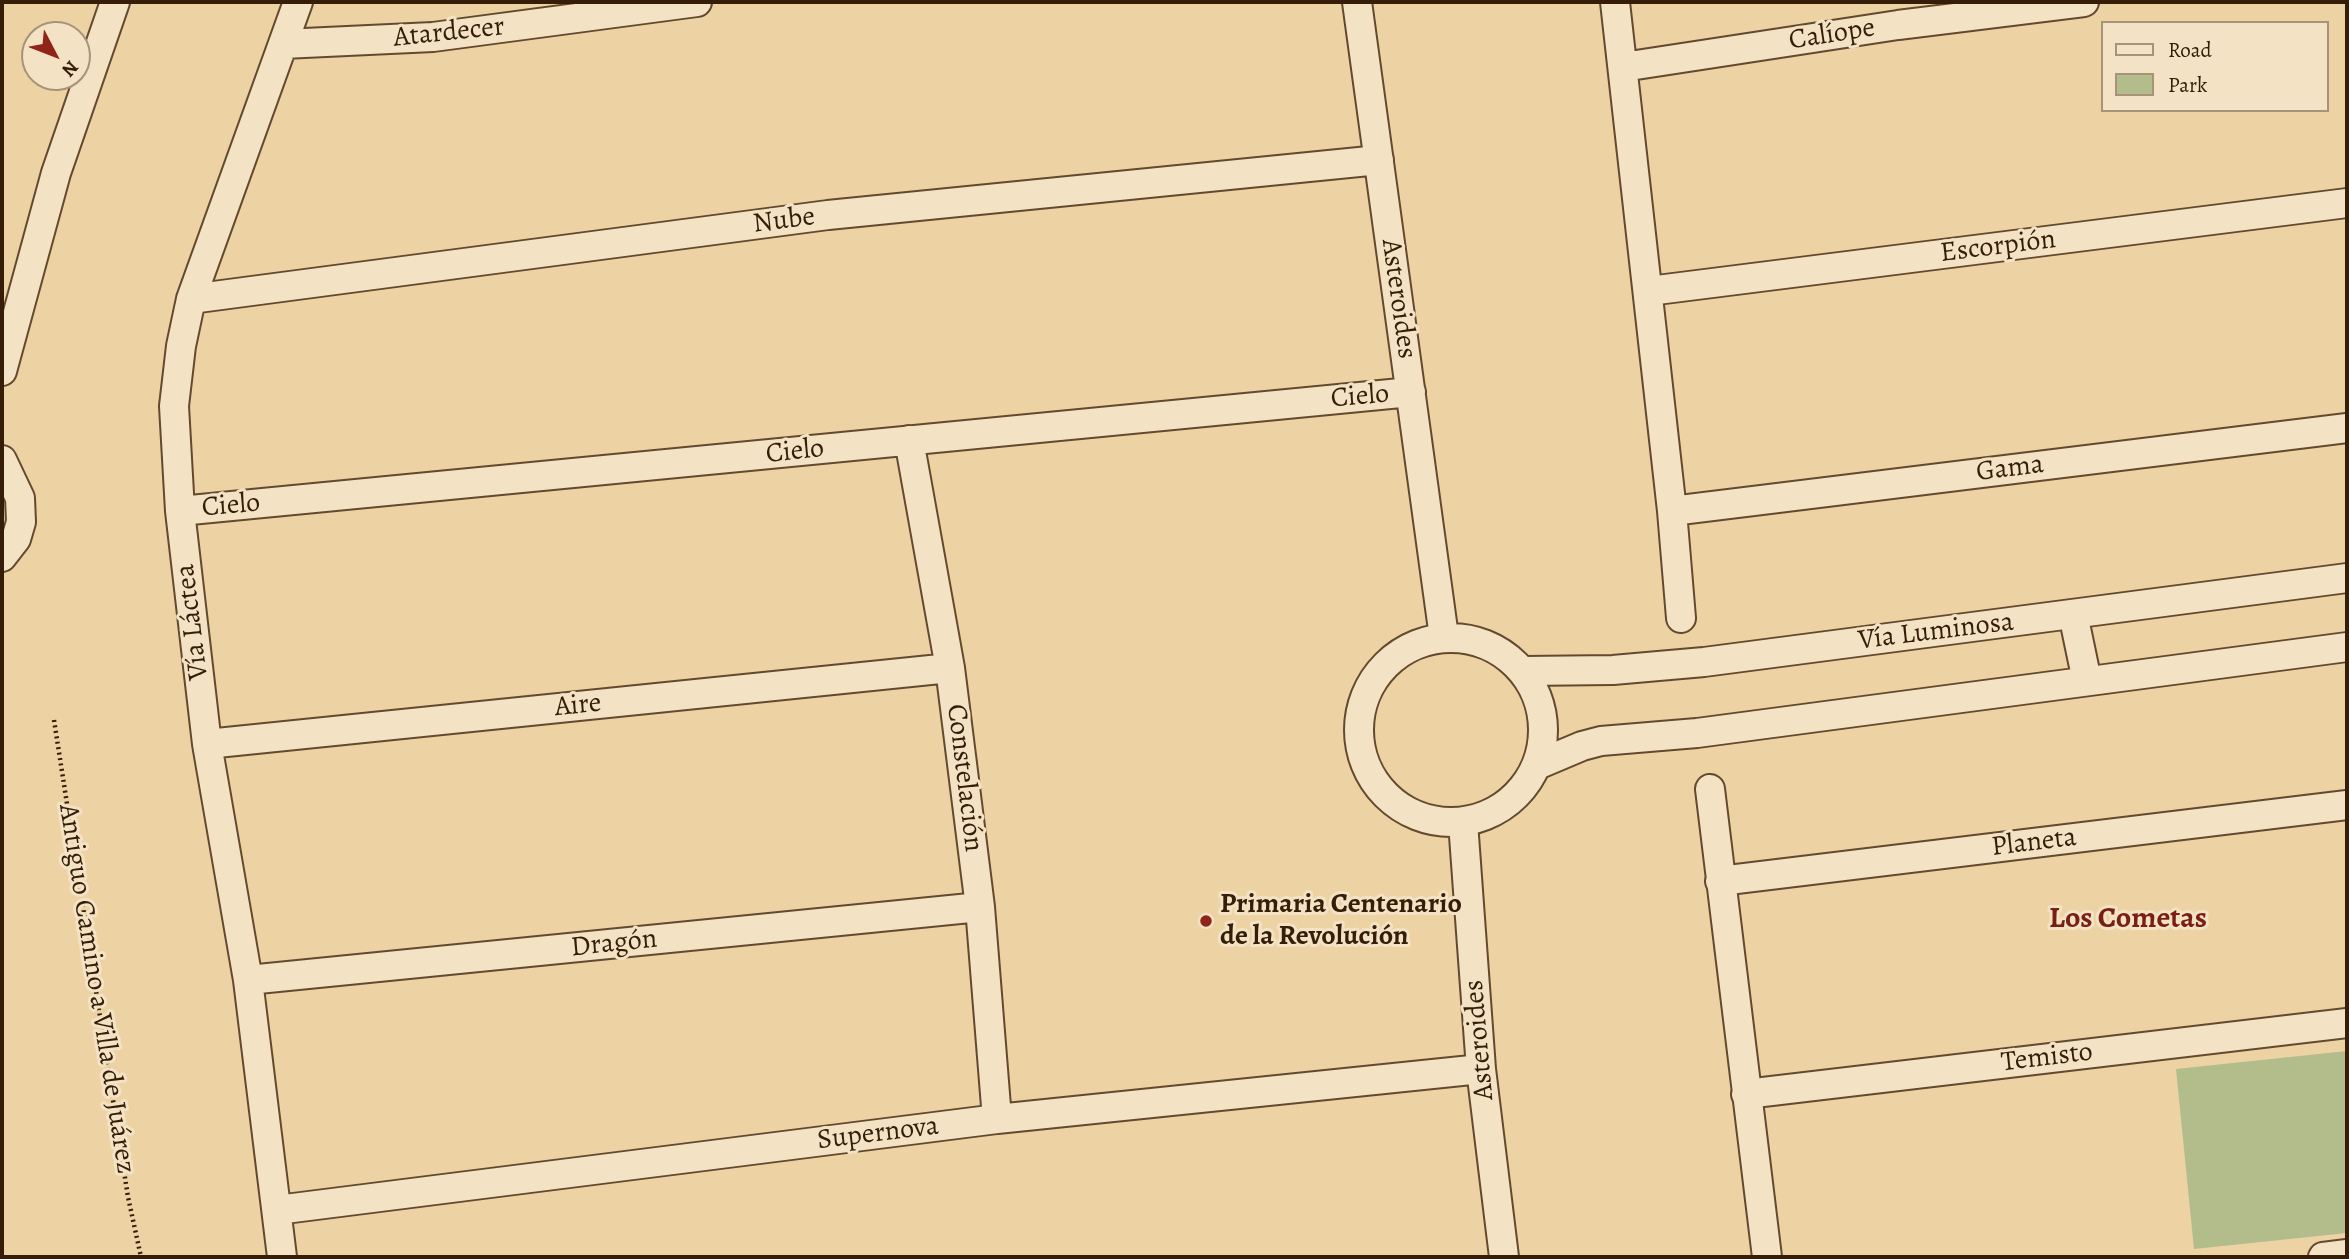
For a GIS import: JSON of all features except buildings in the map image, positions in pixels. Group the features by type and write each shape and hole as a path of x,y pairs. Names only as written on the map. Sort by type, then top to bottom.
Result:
{"street":[{"path":"2,371 56,173 115,2"},
{"name":"Vía Láctea","path":"282,1257 248,980 207,744 180,511 174,406 181,346 191,299 298,2"},
{"name":"Atardecer","path":"283,44 433,37 697,2"},
{"name":"Asteroides","path":"1357,2 1444,637"},
{"path":"1615,2 1649,291 1681,618"},
{"name":"Calíope","path":"1623,67 1898,25 2084,2"},
{"name":"Nube","path":"191,299 828,215 1379,160"},
{"name":"Escorpión","path":"1649,291 2347,203"},
{"name":"Cielo","path":"180,511 1411,392"},
{"name":"Gama","path":"1672,511 2347,428"},
{"name":"Constelación","path":"909,440 950,668 980,907 997,1119"},
{"path":"2,460 20,498 21,522 9,548"},
{"name":"Vía Luminosa","path":"1524,671 1613,670 1704,662 2347,578"},
{"path":"2073,614 2087,681"},
{"path":"1444,637 1469,638 1499,649 1524,671 1539,698 1544,733 1537,765 1520,792 1494,812 1463,822 1427,820 1398,807 1375,784 1361,755 1358,722 1367,689 1386,663 1413,645 1444,637"},
{"path":"1537,765 1601,741 1697,733 2347,647"},
{"name":"Aire","path":"207,744 950,668"},
{"path":"1710,789 1767,1257"},
{"name":"Planeta","path":"1720,881 2347,805"},
{"name":"Asteroides","path":"1463,822 1481,1069 1504,1257"},
{"name":"Dragón","path":"248,980 980,907"},
{"name":"Temisto","path":"1746,1094 2347,1023"},
{"name":"Supernova","path":"277,1210 997,1119 1481,1069"},
{"path":"2323,1257 2347,1254"}],"path":[{"name":"Antiguo Camino a Villa de Juárez","path":"54,720 126,1184 141,1257"}],"green space":[{"path":"2347,1051 2347,1233 2194,1249 2176,1069"}],"place":[{"name":"Primaria Centenario de la Revolución","path":"1206,921"}],"district":[{"name":"Los Cometas","path":"2128,920"}]}
